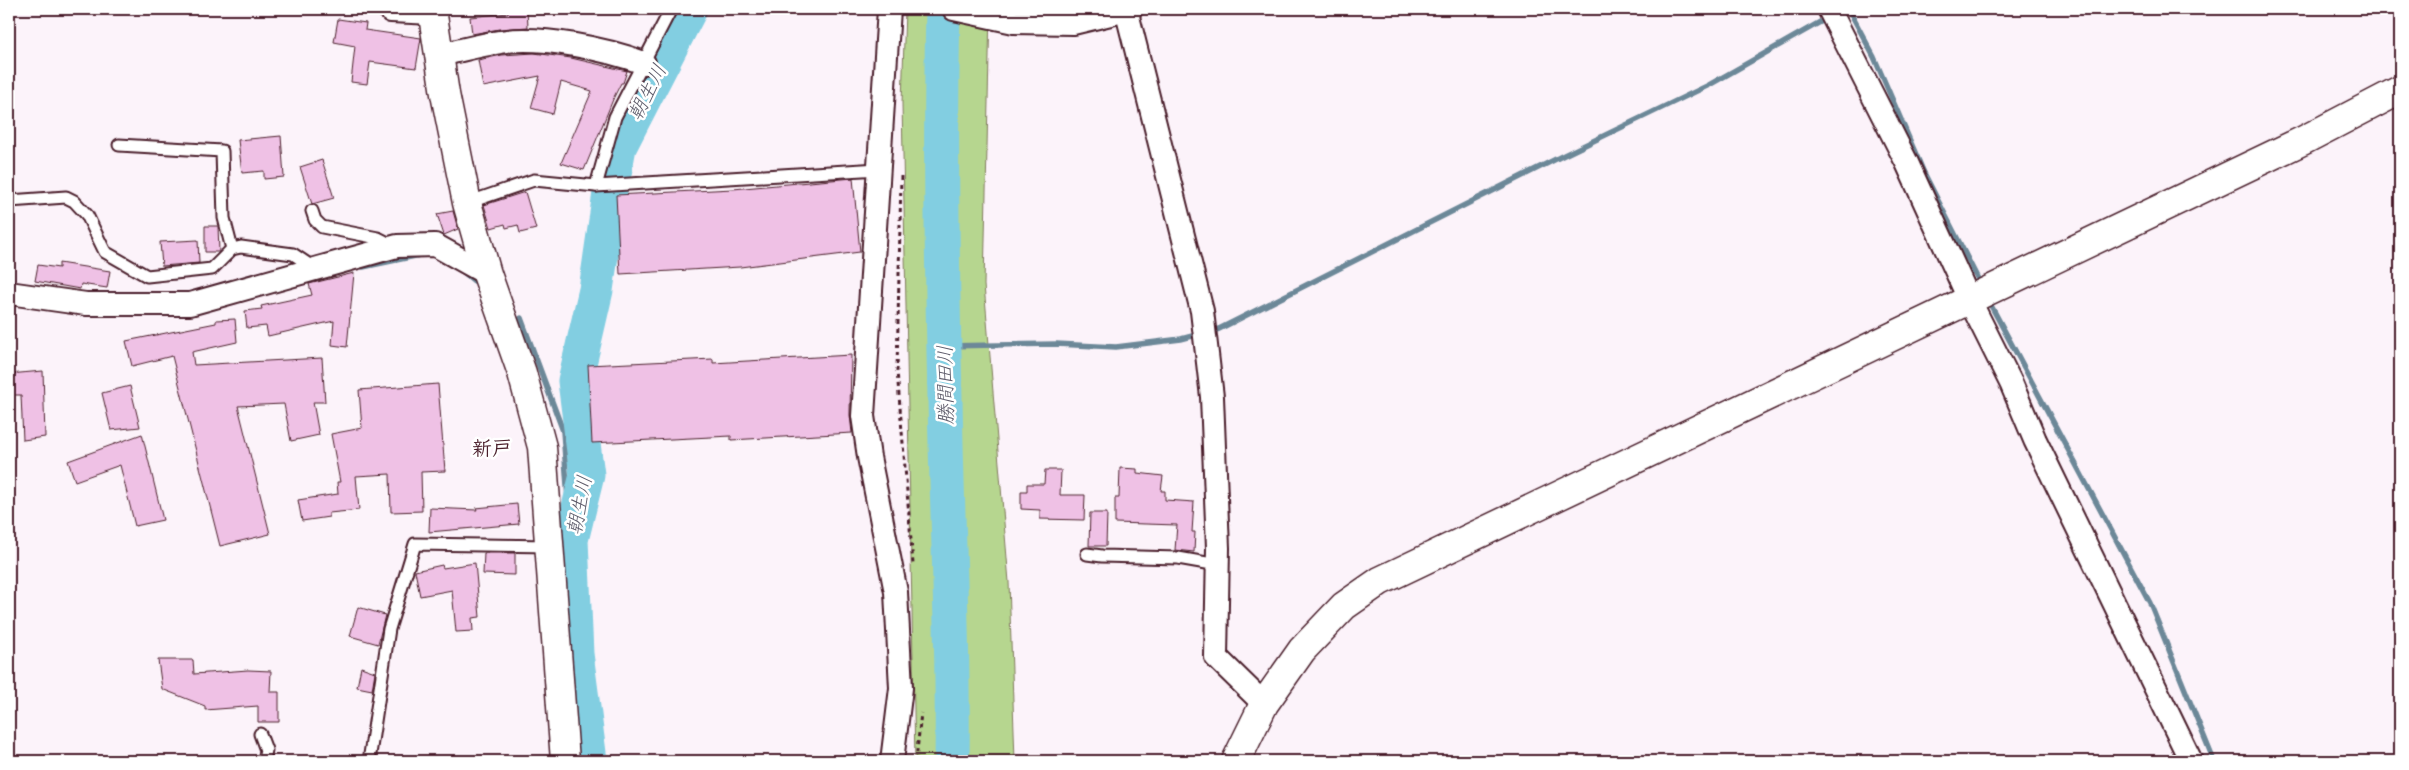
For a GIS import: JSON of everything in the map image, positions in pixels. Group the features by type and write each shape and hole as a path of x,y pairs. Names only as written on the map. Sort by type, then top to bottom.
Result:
{"street":[{"path":"889,9 863,416 869,457 896,592 901,688 892,761"},
{"path":"954,9 1014,22 1073,23 1128,10 1202,311 1212,398 1218,565 1216,657 1264,704"},
{"path":"1829,9 1906,163 1980,293 2191,761"},
{"path":"391,11 433,11 445,94 467,203 487,274 522,373 542,446 565,761"},
{"path":"439,55 501,42 538,40 553,41 644,63"},
{"path":"1236,761 1264,704 1302,650 1344,606 1380,582 1980,293 2304,140 2400,90"},
{"path":"9,293 86,304 190,304 390,248 435,244 487,274"}],"lane":[{"path":"596,186 615,117 671,9"},
{"path":"119,145 222,152 224,218 232,248"},
{"path":"467,203 534,180 596,186 879,168"},
{"path":"9,201 66,198 74,201 86,215 105,252 147,276 212,269 232,248 241,246 292,254 316,269"},
{"path":"312,211 315,220 322,227 378,238 384,241 390,248"},
{"path":"369,761 389,629 415,544 549,546"},
{"path":"1087,554 1178,558 1218,565"},
{"path":"260,734 266,750 264,761"}],"path":[{"path":"902,166 897,371 914,572"},
{"path":"916,761 921,725 920,706"}],"green space":[{"path":"905,9 990,9 984,285 1009,582 1015,761 915,761 902,103"}],"building":[{"path":"508,9 527,9 528,27 499,29 472,34 470,17 508,13"},
{"path":"338,19 366,23 365,30 421,38 416,68 370,62 367,84 351,82 355,46 334,42"},
{"path":"534,53 571,58 627,71 623,83 621,83 614,97 584,170 561,163 592,91 561,82 553,114 531,108 540,76 483,87 478,60 502,55"},
{"path":"281,136 284,177 264,179 264,171 242,173 238,140"},
{"path":"322,160 334,198 312,204 300,167"},
{"path":"853,178 860,252 740,267 620,274 616,195 733,189"},
{"path":"525,192 536,229 520,233 518,225 506,228 505,224 491,228 484,205"},
{"path":"453,211 458,229 444,235 437,214"},
{"path":"205,226 218,226 219,252 205,252"},
{"path":"198,240 199,263 162,266 160,242"},
{"path":"59,263 110,271 107,288 81,284 80,289 35,281 38,265 59,268"},
{"path":"354,273 347,347 332,345 334,321 268,336 266,326 247,328 245,311 262,309 261,306 312,295 309,284"},
{"path":"235,319 237,342 192,352 194,365 322,358 325,402 313,402 319,435 291,441 284,404 238,406 270,534 220,546 172,356 132,366 126,341 216,323 216,320"},
{"path":"851,355 850,415 852,433 731,440 731,436 592,443 588,365 713,359 713,363"},
{"path":"43,371 45,437 23,440 21,395 9,395 9,374"},
{"path":"438,384 445,471 421,472 422,511 391,512 390,474 356,476 359,510 329,513 329,517 302,521 298,500 338,494 337,482 340,482 331,434 362,428 359,390"},
{"path":"130,386 140,427 111,430 102,393"},
{"path":"142,434 163,520 135,526 120,465 75,481 68,461"},
{"path":"1120,468 1137,469 1137,473 1163,476 1161,491 1165,491 1165,500 1194,502 1192,532 1195,532 1194,552 1175,550 1177,525 1115,523 1115,498 1119,498"},
{"path":"1045,470 1061,470 1060,495 1085,495 1084,520 1040,519 1040,510 1021,509 1021,491 1027,491 1027,484 1044,484"},
{"path":"517,504 519,524 429,532 430,508 477,510 476,508"},
{"path":"1090,513 1107,513 1106,546 1089,546"},
{"path":"484,553 515,553 515,575 483,574"},
{"path":"475,563 480,617 472,618 473,631 456,632 452,590 420,596 415,571 442,565 443,568"},
{"path":"358,607 385,615 378,644 350,636"},
{"path":"158,660 193,660 194,674 248,670 271,671 270,692 279,692 279,722 258,722 258,706 205,710 205,706 162,689"},
{"path":"361,667 375,672 372,690 357,687"}],"waterway":[{"name":"朝生川","path":"613,179 619,147 690,9"},
{"name":"勝間田川","path":"943,9 942,252 951,625 952,761"},
{"path":"1837,14 1852,9"},
{"path":"1849,10 1874,57 1924,173 1981,285"},
{"path":"1209,332 1219,329 1560,157 1709,85 1829,17"},
{"name":"朝生川","path":"590,761 576,654 571,540 587,475 575,381 596,290 610,193"},
{"path":"363,267 420,255"},
{"path":"462,271 474,281"},
{"path":"1987,298 2150,603 2214,761"},
{"path":"521,318 563,431 571,540"},
{"path":"944,346 1056,344 1116,347 1181,339 1200,334"}],"district":[{"name":"新戸","path":"492,448"}]}
